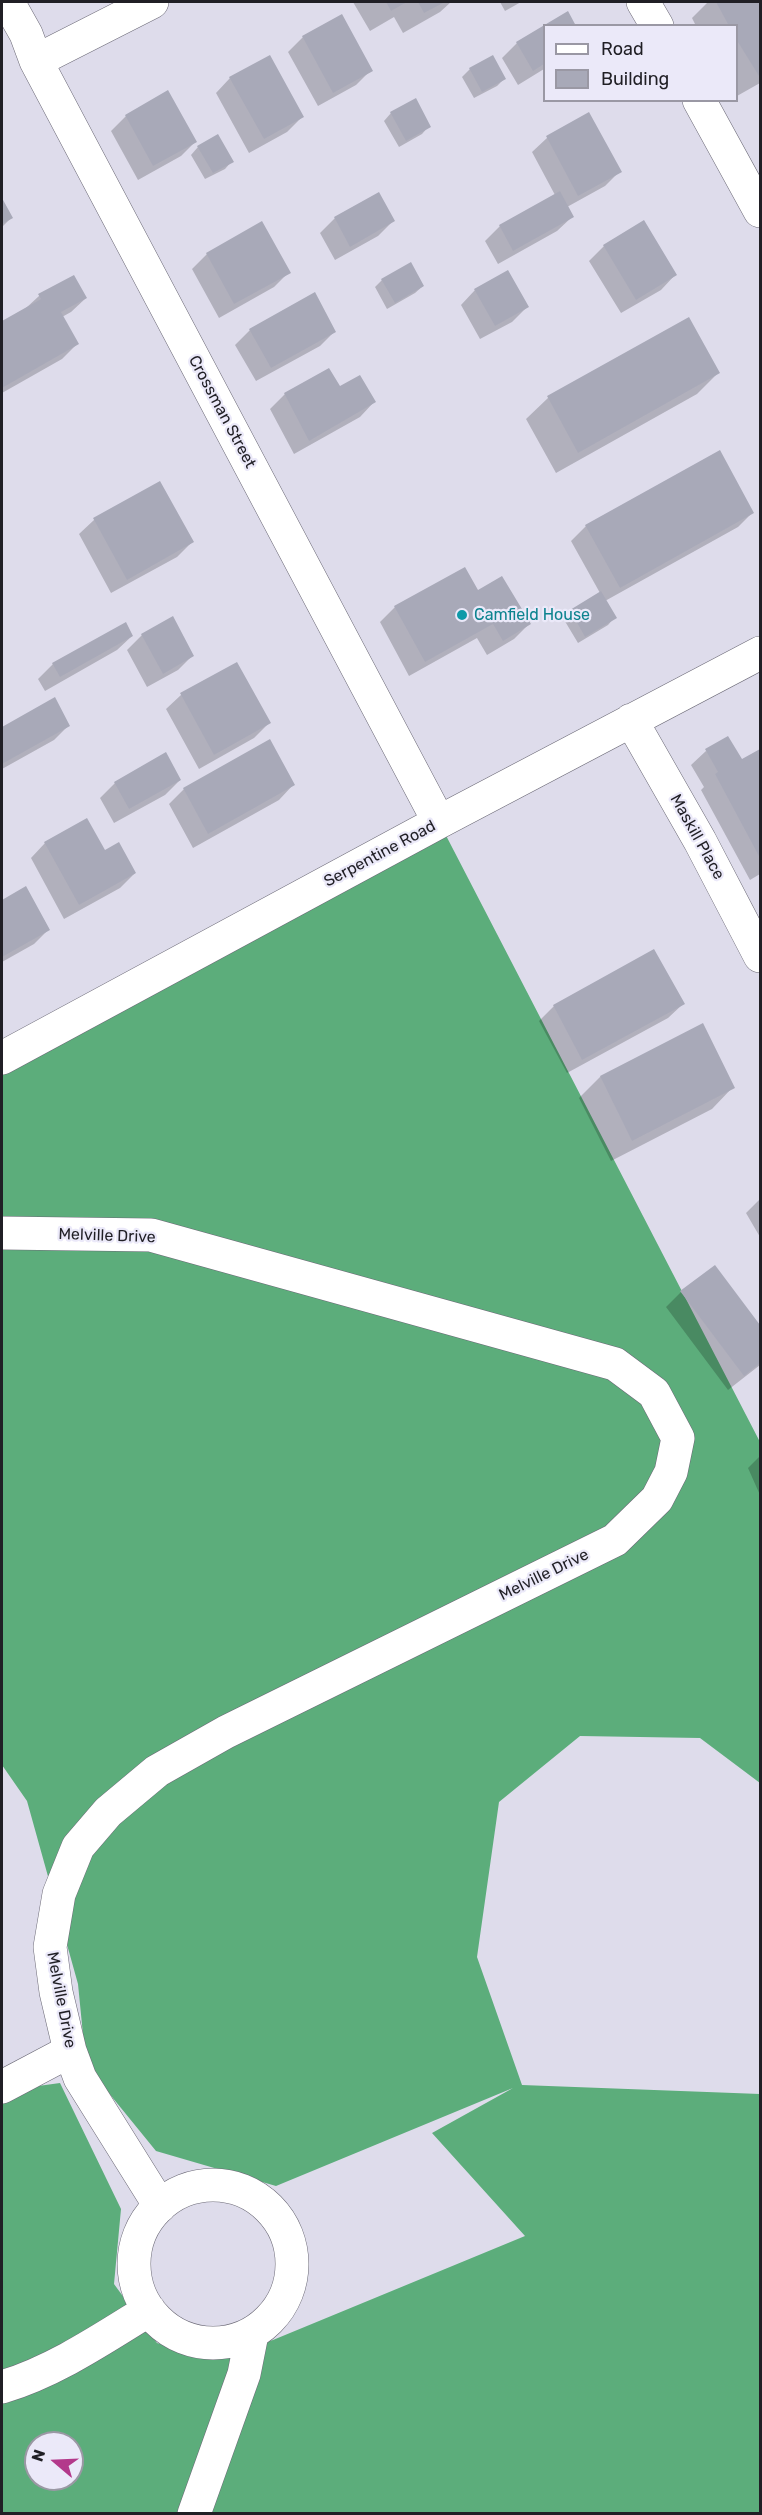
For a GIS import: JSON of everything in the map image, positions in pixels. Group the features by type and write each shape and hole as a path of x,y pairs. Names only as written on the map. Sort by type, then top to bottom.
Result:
{"street":[{"name":"Crossman Street","path":"8,2 26,34 36,61 439,822"},
{"path":"36,61 152,2"},
{"path":"643,2 656,24"},
{"path":"700,102 760,211"},
{"name":"Serpentine Road","path":"2,1058 439,822 760,653"},
{"name":"Maskill Place","path":"632,720 760,956"},
{"name":"Melville Drive","path":"2,1233 151,1234 615,1364 654,1393 678,1438 671,1472 657,1499 615,1540 226,1732 157,1772 108,1812 78,1847 59,1894 50,1947 56,1992 70,2051 80,2078 160,2206"},
{"path":"2,2087 70,2051"},
{"path":"223,2186 255,2197 268,2207 281,2224 289,2243 293,2264 290,2285 281,2305 268,2321 252,2334 234,2341 215,2344 196,2342 162,2325 149,2310 140,2294 135,2275 135,2256 139,2238 148,2220 160,2206 189,2189 223,2186"},
{"path":"2,2387 25,2380 77,2354 149,2310"},
{"path":"194,2514 244,2374 252,2334"}],"green space":[{"path":"439,822 760,1442 760,1783 700,1738 580,1736 499,1802 477,1957 522,2085 760,2094 760,2513 2,2513 2,2091 60,2083 121,2209 114,2284 157,2343 208,2358 273,2340 525,2236 432,2133 513,2088 276,2186 156,2151 86,2065 78,1984 27,1801 2,1765 2,1058"}],"building":[{"path":"386,2 407,2 391,11"},
{"path":"418,2 445,2 424,13"},
{"path":"716,2 760,2 759,76 738,42 738,24 728,24"},
{"path":"568,11 575,24 546,24"},
{"path":"342,14 373,71 333,93 302,36"},
{"path":"543,26 543,65 533,71 516,42"},
{"path":"270,55 304,117 264,139 229,77"},
{"path":"493,55 506,79 482,92 469,68"},
{"path":"168,90 197,142 153,166 125,115"},
{"path":"416,98 431,127 406,141 390,112"},
{"path":"589,112 622,172 578,196 546,136"},
{"path":"218,134 234,162 213,173 197,146"},
{"path":"560,191 574,217 513,251 499,225"},
{"path":"379,192 395,221 350,247 334,217"},
{"path":"2,198 13,218 2,224"},
{"path":"644,220 677,275 636,300 603,245"},
{"path":"262,221 291,273 234,304 206,253"},
{"path":"411,262 424,286 395,303 381,279"},
{"path":"508,270 529,307 495,326 474,289"},
{"path":"74,275 87,298 61,312 79,344 2,388 2,321 41,299 38,294"},
{"path":"315,292 336,332 271,368 249,329"},
{"path":"689,317 720,373 578,453 547,396"},
{"path":"329,368 340,386 360,375 376,402 309,441 284,393"},
{"path":"720,450 754,513 620,588 585,525"},
{"path":"160,481 194,542 127,580 93,518"},
{"name":"Camfield House","path":"465,567 478,590 502,576 531,624 503,641 493,624 425,662 394,606"},
{"path":"601,591 617,618 585,637 570,610"},
{"path":"173,616 194,656 163,674 141,634"},
{"path":"126,622 133,636 60,677 52,663"},
{"path":"237,662 271,723 214,755 180,693"},
{"path":"55,697 70,726 2,764 2,727"},
{"path":"728,736 742,759 760,749 760,858 715,774 718,772 705,749"},
{"path":"270,739 295,785 208,834 183,788"},
{"path":"166,752 181,780 129,809 114,782"},
{"path":"87,818 105,850 119,842 136,873 79,905 44,842"},
{"path":"26,886 50,930 2,957 2,900"},
{"path":"654,949 685,1004 582,1060 553,1005"},
{"path":"703,1023 735,1088 632,1141 600,1076"},
{"path":"715,1265 760,1325 760,1363 744,1376 680,1291"}],"place":[{"name":"Camfield House","path":"462,615"}]}
